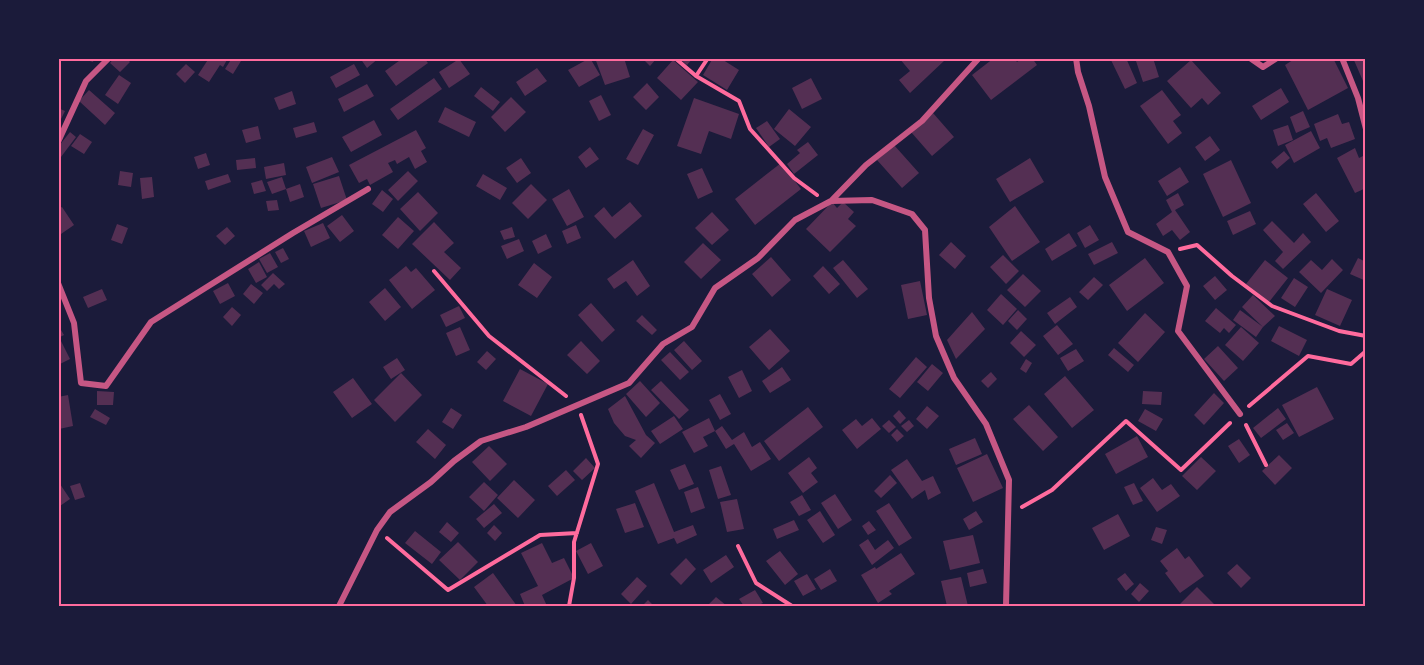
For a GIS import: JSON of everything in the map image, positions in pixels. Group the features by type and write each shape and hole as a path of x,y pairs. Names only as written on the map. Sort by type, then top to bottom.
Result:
{"street":[{"path":"58,142 86,81 108,58"},
{"path":"339,606 377,530 390,512 481,441 526,427 629,383 663,344 692,327 715,288 758,258 795,220 829,202 866,165 922,121 961,81 979,58"},
{"path":"1076,58 1105,177 1128,232 1168,252 1187,286 1178,332 1240,414"},
{"path":"1250,58 1263,67 1277,58"},
{"path":"1342,58 1358,98 1365,129"},
{"path":"58,283 74,322 81,383 106,386 151,322 368,189"},
{"path":"829,202 872,200 912,214 925,230 929,298 936,336 954,378 986,424 1009,480 1006,606"}],"path":[{"path":"675,58 696,76 739,101 750,129 794,178 829,202"},
{"path":"696,76 708,58"},
{"path":"1168,252 1197,245 1272,306 1338,331 1365,336"},
{"path":"434,272 489,336 578,406 598,464 574,542 574,578 569,606"},
{"path":"1008,514 1052,490 1126,421 1181,470 1240,414 1308,356 1351,364 1365,351"},
{"path":"1240,414 1266,465"},
{"path":"377,530 448,590 540,535 577,533"},
{"path":"738,546 756,583 792,606"}],"building":[{"path":"80,58 94,58 93,62"},
{"path":"114,58 126,58 130,62 120,72 110,63"},
{"path":"209,58 228,58 223,67 220,65 209,82 198,75"},
{"path":"232,58 241,61 233,74 225,69"},
{"path":"360,58 379,58 367,68"},
{"path":"403,58 424,58 428,63 396,86 385,71"},
{"path":"590,58 600,75 579,87 568,70"},
{"path":"595,58 624,58 630,77 605,85"},
{"path":"642,58 657,58 650,66"},
{"path":"679,58 693,58 687,65"},
{"path":"713,58 720,58 739,70 727,90 703,75"},
{"path":"899,58 944,58 945,60 910,93 899,80 910,71"},
{"path":"994,58 1014,58 1017,62 1022,58 1032,58 1037,65 991,100 972,75"},
{"path":"1110,58 1126,58 1137,83 1125,89"},
{"path":"1135,58 1153,58 1159,77 1143,82"},
{"path":"1296,58 1333,58 1348,88 1308,110 1285,65"},
{"path":"1353,58 1366,58 1366,79 1363,81"},
{"path":"459,59 470,74 449,88 439,72"},
{"path":"673,60 698,82 681,100 657,78"},
{"path":"1191,60 1221,93 1208,105 1202,98 1191,108 1167,81"},
{"path":"186,64 195,72 185,83 176,74"},
{"path":"354,64 360,75 336,88 330,77"},
{"path":"537,68 547,81 525,96 516,82"},
{"path":"119,75 131,83 118,104 105,95"},
{"path":"434,78 442,89 398,120 390,109"},
{"path":"811,78 822,99 802,109 792,88"},
{"path":"647,83 659,97 646,110 633,97"},
{"path":"367,84 374,96 344,112 338,99"},
{"path":"481,87 500,102 493,111 474,96"},
{"path":"1281,88 1289,102 1261,120 1252,106"},
{"path":"89,90 115,113 105,125 79,101"},
{"path":"1162,90 1181,115 1173,121 1182,133 1168,144 1140,106"},
{"path":"292,91 296,104 279,110 274,98"},
{"path":"601,95 611,115 599,121 589,101"},
{"path":"511,97 526,112 505,132 491,117"},
{"path":"694,98 739,114 731,139 709,131 701,154 677,146"},
{"path":"445,107 476,122 469,137 438,122"},
{"path":"58,108 65,111 58,125"},
{"path":"789,109 811,127 795,146 774,129"},
{"path":"1303,111 1310,127 1296,133 1290,117"},
{"path":"933,113 954,137 932,156 911,132"},
{"path":"1338,114 1342,124 1349,122 1355,139 1331,148 1327,138 1320,141 1314,124"},
{"path":"374,120 382,135 351,152 342,137"},
{"path":"767,121 780,139 769,147 756,128"},
{"path":"314,122 317,132 296,138 293,128"},
{"path":"1288,125 1293,140 1278,146 1273,130"},
{"path":"258,126 261,139 246,143 242,130"},
{"path":"643,129 654,135 638,165 626,159"},
{"path":"416,130 426,148 421,151 427,162 415,169 409,157 397,164 395,160 388,163 393,172 370,185 367,179 359,183 349,165"},
{"path":"1311,131 1320,148 1294,163 1285,145"},
{"path":"70,132 76,137 61,157 58,156 58,147"},
{"path":"80,134 92,142 84,154 71,146"},
{"path":"1210,136 1220,150 1205,161 1195,147"},
{"path":"808,142 818,155 794,174 787,164 800,153 797,150"},
{"path":"894,145 919,173 902,188 877,160"},
{"path":"590,147 599,159 586,168 578,157"},
{"path":"1355,148 1359,158 1366,156 1366,188 1355,193 1337,158"},
{"path":"1284,151 1290,158 1277,169 1271,162"},
{"path":"206,153 210,165 198,169 194,157"},
{"path":"332,157 339,172 312,183 306,167"},
{"path":"255,158 256,168 237,170 236,160"},
{"path":"521,158 531,173 517,183 506,168"},
{"path":"1030,158 1044,182 1010,202 996,179"},
{"path":"1231,160 1251,203 1223,217 1203,174"},
{"path":"284,163 286,175 266,179 264,167"},
{"path":"781,163 801,189 755,225 735,199"},
{"path":"1180,167 1189,182 1167,196 1158,181"},
{"path":"702,168 713,192 698,199 687,174"},
{"path":"120,171 133,173 131,187 118,185"},
{"path":"408,171 418,181 398,201 388,190"},
{"path":"228,174 231,182 208,190 205,181"},
{"path":"483,174 507,188 500,200 476,186"},
{"path":"339,176 347,200 321,208 313,184"},
{"path":"152,177 154,197 142,199 140,178"},
{"path":"282,177 286,189 272,194 267,182"},
{"path":"262,180 266,191 254,194 251,183"},
{"path":"300,184 304,197 290,202 286,189"},
{"path":"531,184 547,200 528,219 512,203"},
{"path":"569,189 584,217 567,226 552,199"},
{"path":"382,190 393,199 383,212 372,204"},
{"path":"418,192 438,213 420,231 400,209"},
{"path":"1178,193 1184,205 1175,210 1190,232 1180,240 1172,230 1163,236 1156,224 1172,212 1166,200"},
{"path":"1316,193 1339,221 1326,232 1303,204"},
{"path":"277,200 279,210 268,211 266,201"},
{"path":"630,202 642,216 615,239 594,216 604,207 612,217"},
{"path":"832,202 837,208 843,202 854,212 848,219 856,226 830,252 806,229"},
{"path":"1015,206 1040,242 1012,261 989,227"},
{"path":"62,207 74,225 61,234 58,230 58,209"},
{"path":"1250,211 1256,224 1233,235 1227,221"},
{"path":"712,212 729,230 712,245 695,228"},
{"path":"342,215 354,231 340,242 327,226"},
{"path":"398,217 414,231 398,249 382,235"},
{"path":"1272,221 1294,243 1303,233 1311,242 1283,269 1275,261 1283,252 1263,230"},
{"path":"434,222 454,243 444,252 461,268 450,280 412,244"},
{"path":"323,223 330,238 311,247 304,231"},
{"path":"117,224 128,228 122,244 111,240"},
{"path":"576,225 581,238 567,244 562,231"},
{"path":"1090,225 1099,240 1085,248 1077,233"},
{"path":"227,227 235,236 225,245 216,236"},
{"path":"512,227 515,237 504,240 500,231"},
{"path":"1069,233 1077,246 1052,261 1045,249"},
{"path":"546,234 552,247 538,254 532,241"},
{"path":"519,239 524,251 507,259 501,246"},
{"path":"951,242 966,256 955,269 939,255"},
{"path":"1112,242 1118,253 1094,265 1088,254"},
{"path":"703,243 721,260 701,279 684,262"},
{"path":"283,248 289,259 281,263 275,252"},
{"path":"270,253 278,267 267,273 259,259"},
{"path":"1003,255 1019,271 1006,284 990,267"},
{"path":"771,257 791,280 772,297 752,274"},
{"path":"1145,258 1164,283 1127,311 1109,285"},
{"path":"1358,258 1366,262 1366,281 1350,274"},
{"path":"1332,259 1343,270 1321,293 1299,272 1311,260 1322,270"},
{"path":"633,260 650,286 637,296 626,281 614,289 607,279"},
{"path":"843,260 868,289 857,298 833,268"},
{"path":"1265,260 1288,278 1269,302 1246,284"},
{"path":"259,262 267,277 256,283 248,269"},
{"path":"534,263 552,277 537,298 518,285"},
{"path":"406,266 411,272 416,268 435,290 412,309 389,280"},
{"path":"823,266 840,284 829,294 813,276"},
{"path":"273,273 285,284 279,289 274,284 267,291 261,285"},
{"path":"1023,274 1041,291 1025,307 1007,290"},
{"path":"1215,276 1227,290 1215,300 1203,286"},
{"path":"1094,277 1103,285 1088,300 1079,292"},
{"path":"1294,278 1308,287 1295,307 1281,298"},
{"path":"920,281 927,315 908,319 901,285"},
{"path":"228,283 235,296 220,304 213,291"},
{"path":"251,284 263,293 254,304 243,294"},
{"path":"385,288 401,307 385,321 369,302"},
{"path":"102,289 107,300 88,308 83,297"},
{"path":"1327,289 1352,300 1340,326 1315,315"},
{"path":"1001,294 1017,309 1003,325 987,310"},
{"path":"1253,295 1275,316 1263,327 1242,307"},
{"path":"1070,297 1077,307 1055,324 1047,313"},
{"path":"591,303 615,330 602,342 578,315"},
{"path":"459,306 465,318 446,327 440,315"},
{"path":"232,307 241,315 232,326 223,317"},
{"path":"1216,308 1236,325 1229,333 1224,328 1220,333 1205,321"},
{"path":"1018,310 1027,319 1017,330 1008,321"},
{"path":"1240,310 1263,327 1256,337 1233,320"},
{"path":"972,312 985,329 956,359 947,340"},
{"path":"1145,313 1165,332 1138,362 1118,343"},
{"path":"642,315 657,330 652,335 636,321"},
{"path":"58,325 64,335 58,338"},
{"path":"1057,325 1073,344 1058,355 1043,336"},
{"path":"1279,326 1307,340 1299,356 1271,341"},
{"path":"460,327 470,350 456,356 446,333"},
{"path":"1241,327 1259,343 1243,361 1225,345"},
{"path":"770,329 790,351 769,370 749,347"},
{"path":"1021,331 1036,345 1024,357 1010,343"},
{"path":"61,341 70,359 58,365 58,342"},
{"path":"581,341 600,361 587,374 567,355"},
{"path":"684,341 702,361 692,370 674,350"},
{"path":"1218,346 1238,368 1224,381 1204,359"},
{"path":"1114,348 1134,365 1128,372 1108,355"},
{"path":"1076,349 1084,361 1068,371 1060,358"},
{"path":"487,351 496,359 486,370 477,362"},
{"path":"670,352 689,372 680,380 661,360"},
{"path":"916,357 927,367 900,398 889,389"},
{"path":"397,358 405,370 391,379 383,367"},
{"path":"1026,359 1032,363 1026,373 1020,369"},
{"path":"932,364 943,373 928,391 917,382"},
{"path":"782,367 791,380 770,393 762,381"},
{"path":"520,369 548,384 531,416 503,401"},
{"path":"742,370 752,391 739,398 728,377"},
{"path":"991,372 997,379 988,388 981,381"},
{"path":"401,373 422,395 395,422 374,400"},
{"path":"1065,376 1094,410 1072,428 1044,394"},
{"path":"353,378 372,404 352,418 333,392"},
{"path":"640,381 660,403 646,417 626,394"},
{"path":"661,381 689,410 679,419 651,390"},
{"path":"1317,387 1334,419 1299,437 1282,405"},
{"path":"97,391 114,392 113,405 97,405"},
{"path":"1143,391 1162,392 1161,405 1142,404"},
{"path":"1214,393 1224,403 1204,425 1194,415"},
{"path":"720,394 731,414 720,420 709,400"},
{"path":"68,395 73,426 59,429 58,397"},
{"path":"625,396 646,435 655,443 641,458 629,446 636,440 625,436 614,423 608,409"},
{"path":"1029,405 1058,437 1043,451 1013,419"},
{"path":"927,406 939,416 927,429 916,419"},
{"path":"808,407 823,427 779,461 764,441"},
{"path":"451,408 462,415 453,429 442,422"},
{"path":"1278,408 1286,419 1261,438 1253,428"},
{"path":"95,409 110,418 106,425 90,417"},
{"path":"1145,409 1163,419 1156,431 1138,421"},
{"path":"899,410 906,418 900,424 893,416"},
{"path":"674,416 683,429 660,444 651,431"},
{"path":"709,418 715,431 703,437 708,446 694,453 682,432"},
{"path":"872,418 881,429 857,449 842,430 856,419 862,426"},
{"path":"889,420 896,427 889,433 882,426"},
{"path":"909,420 914,426 907,432 901,426"},
{"path":"1287,423 1294,433 1283,440 1276,430"},
{"path":"722,426 732,440 744,432 752,447 760,442 771,459 751,471 734,444 726,449 715,431"},
{"path":"428,429 446,445 435,459 416,442"},
{"path":"897,429 904,436 897,442 891,435"},
{"path":"1137,436 1148,457 1116,474 1105,454"},
{"path":"975,438 982,454 956,465 949,449"},
{"path":"1239,439 1250,455 1239,463 1228,446"},
{"path":"489,446 507,464 490,481 472,462"},
{"path":"987,454 1003,488 973,502 957,468"},
{"path":"1279,455 1292,468 1275,485 1262,471"},
{"path":"809,457 817,468 811,473 818,482 803,493 788,473"},
{"path":"1201,457 1216,471 1197,490 1182,476"},
{"path":"586,458 595,468 582,480 573,471"},
{"path":"907,459 922,481 933,476 941,493 928,500 925,490 912,499 891,470"},
{"path":"685,464 694,484 679,490 670,470"},
{"path":"721,466 731,495 718,499 709,470"},
{"path":"566,470 575,480 557,496 548,486"},
{"path":"890,475 897,483 881,498 874,491"},
{"path":"1153,478 1162,490 1171,484 1180,496 1157,512 1140,488"},
{"path":"514,480 535,500 518,518 497,498"},
{"path":"58,481 70,499 60,506 58,504"},
{"path":"484,482 498,495 484,511 469,497"},
{"path":"80,483 85,497 75,500 70,486"},
{"path":"654,483 674,532 693,525 697,535 677,544 674,538 658,544 635,491"},
{"path":"1134,483 1143,501 1133,505 1124,487"},
{"path":"698,487 705,508 691,513 684,492"},
{"path":"835,494 852,520 838,529 821,503"},
{"path":"802,495 811,510 799,516 790,502"},
{"path":"737,499 744,529 727,532 720,502"},
{"path":"635,503 644,527 625,533 616,509"},
{"path":"889,503 912,538 899,546 876,511"},
{"path":"494,504 502,513 484,528 476,519"},
{"path":"820,511 835,535 823,543 807,520"},
{"path":"976,511 983,522 969,530 963,519"},
{"path":"1118,514 1130,536 1104,550 1092,528"},
{"path":"794,520 799,530 777,539 773,529"},
{"path":"869,521 876,530 868,535 862,526"},
{"path":"447,522 459,533 451,542 439,532"},
{"path":"494,525 502,533 495,541 487,533"},
{"path":"1156,527 1167,530 1162,544 1151,540"},
{"path":"415,531 441,552 432,564 405,543"},
{"path":"973,535 980,563 950,570 943,541"},
{"path":"868,539 875,550 888,540 894,548 872,565 859,545"},
{"path":"458,542 478,562 460,580 439,560"},
{"path":"542,543 552,563 564,558 574,578 542,595 547,606 525,606 520,594 538,586 521,553"},
{"path":"591,543 603,566 588,574 576,551"},
{"path":"1177,548 1185,559 1189,556 1204,576 1180,593 1165,573 1168,571 1160,561"},
{"path":"780,551 798,574 785,585 766,561"},
{"path":"901,553 915,574 889,591 892,594 878,603 861,575 875,567 876,569"},
{"path":"726,555 734,567 711,583 703,570"},
{"path":"686,558 696,569 681,585 670,574"},
{"path":"1237,564 1251,578 1241,588 1227,573"},
{"path":"830,569 837,581 821,590 814,579"},
{"path":"983,569 987,583 970,587 967,573"},
{"path":"493,573 517,606 488,606 474,587"},
{"path":"1125,573 1134,584 1126,591 1117,579"},
{"path":"807,574 816,589 803,596 794,581"},
{"path":"637,577 647,586 631,604 621,594"},
{"path":"961,577 968,606 947,606 941,581"},
{"path":"1140,583 1149,591 1139,602 1131,594"},
{"path":"1197,587 1215,605 1180,606 1179,605"},
{"path":"755,590 763,603 756,606 744,606 739,599"},
{"path":"716,597 727,606 707,606"},
{"path":"648,600 654,606 642,606"}]}
